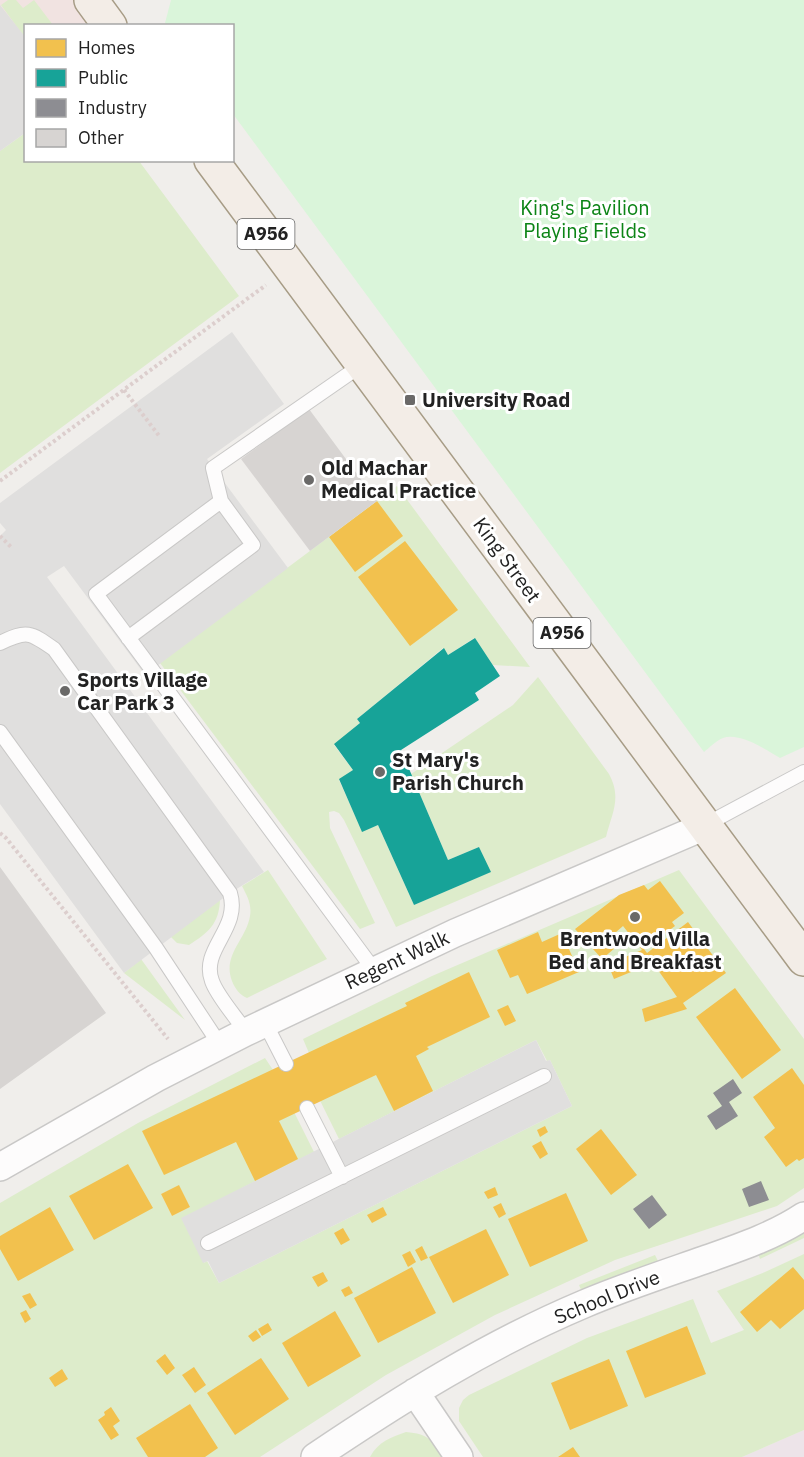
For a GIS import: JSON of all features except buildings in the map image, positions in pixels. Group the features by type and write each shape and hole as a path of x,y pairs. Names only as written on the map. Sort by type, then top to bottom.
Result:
{"main road":[{"name":"King Street","path":"212,162 804,959"}],"street":[{"name":"Regent Walk","path":"0,1167 255,1027 464,929 705,826"},
{"name":"School Drive","path":"327,1454 415,1392 508,1340 639,1282 738,1248 804,1216"},
{"path":"415,1392 459,1457"}],"lane":[{"path":"128,638 253,545 221,501 213,468 363,364"},
{"path":"221,501 96,594 374,970"},
{"path":"0,643 18,634 35,635 54,648 230,893 234,905 228,927 215,947 209,969 212,982 286,1064"},
{"path":"0,732 156,948 220,1045"},
{"name":"Regent Walk","path":"705,826 804,772"},
{"path":"208,1243 544,1076"},
{"path":"307,1108 342,1177"}],"path":[{"path":"0,481 290,267"},
{"path":"124,390 160,437"},
{"path":"0,536 12,548"},
{"path":"0,833 186,1063"}],"shaded area":[{"path":"0,0 87,0 105,24 24,24 24,133 0,151"},
{"path":"0,5 24,35 24,134 0,151"},
{"name":"Sports Village Car Park 3","path":"232,332 284,404 207,459 288,568 145,675 64,566 47,577 264,872 230,893 124,973 0,804 0,536 6,530 0,523 0,503"},
{"path":"536,1040 546,1061 550,1060 572,1106 219,1283 208,1261 203,1263 181,1218"},
{"path":"804,1430 804,1457 742,1457"}],"green space":[{"path":"8,0 16,0 23,8 34,0 52,24 24,24 24,37 1,5"},
{"name":"King's Pavilion Playing Fields","path":"171,0 804,0 804,747 780,758 753,743 730,737 718,740 704,752 234,115 234,24 165,23"},
{"path":"24,134 24,162 140,162 239,296 0,473 0,151"},
{"path":"397,486 530,667 493,665 474,638 448,655 443,648 357,719 360,723 334,745 353,770 339,780 362,831 378,825 414,905 490,872 479,847 448,860 411,774 513,705 538,677 609,774 615,798 606,837 396,927 344,820 339,813 329,812 330,828 375,923 360,929 160,663"},
{"path":"268,870 327,959 247,998 236,989 230,972 232,955 248,925 250,916 250,904 242,886"},
{"path":"679,870 804,1039 804,1188 777,1206 615,1260 495,1315 386,1375 260,1457 0,1457 0,1203 138,1123 265,1058 314,1152 242,1188 204,1263 207,1261 219,1283 572,1106 550,1060 547,1061 536,1040 339,1139 299,1058 309,1053 303,1039 432,976","holes":["179,1186 190,1207 172,1216 161,1194"]},
{"path":"220,900 215,922 196,941 189,945 177,943 170,936"},
{"path":"141,959 185,1020 124,973"},
{"path":"804,1231 804,1238 760,1259 758,1253"},
{"path":"804,1254 804,1430 742,1457 483,1457 459,1421 459,1408 469,1395 587,1338 693,1299 711,1343 744,1330 717,1291"},
{"path":"655,1255 658,1261 582,1292 579,1285"},
{"path":"406,1432 425,1436 445,1457 370,1457 381,1444"}],"place":[{"name":"University Road","path":"410,400"},
{"name":"Old Machar Medical Practice","path":"309,480"},
{"name":"Sports Village Car Park 3","path":"65,691"},
{"name":"St Mary's Parish Church","path":"380,772"},
{"name":"Brentwood Villa Bed and Breakfast","path":"635,917"}]}
